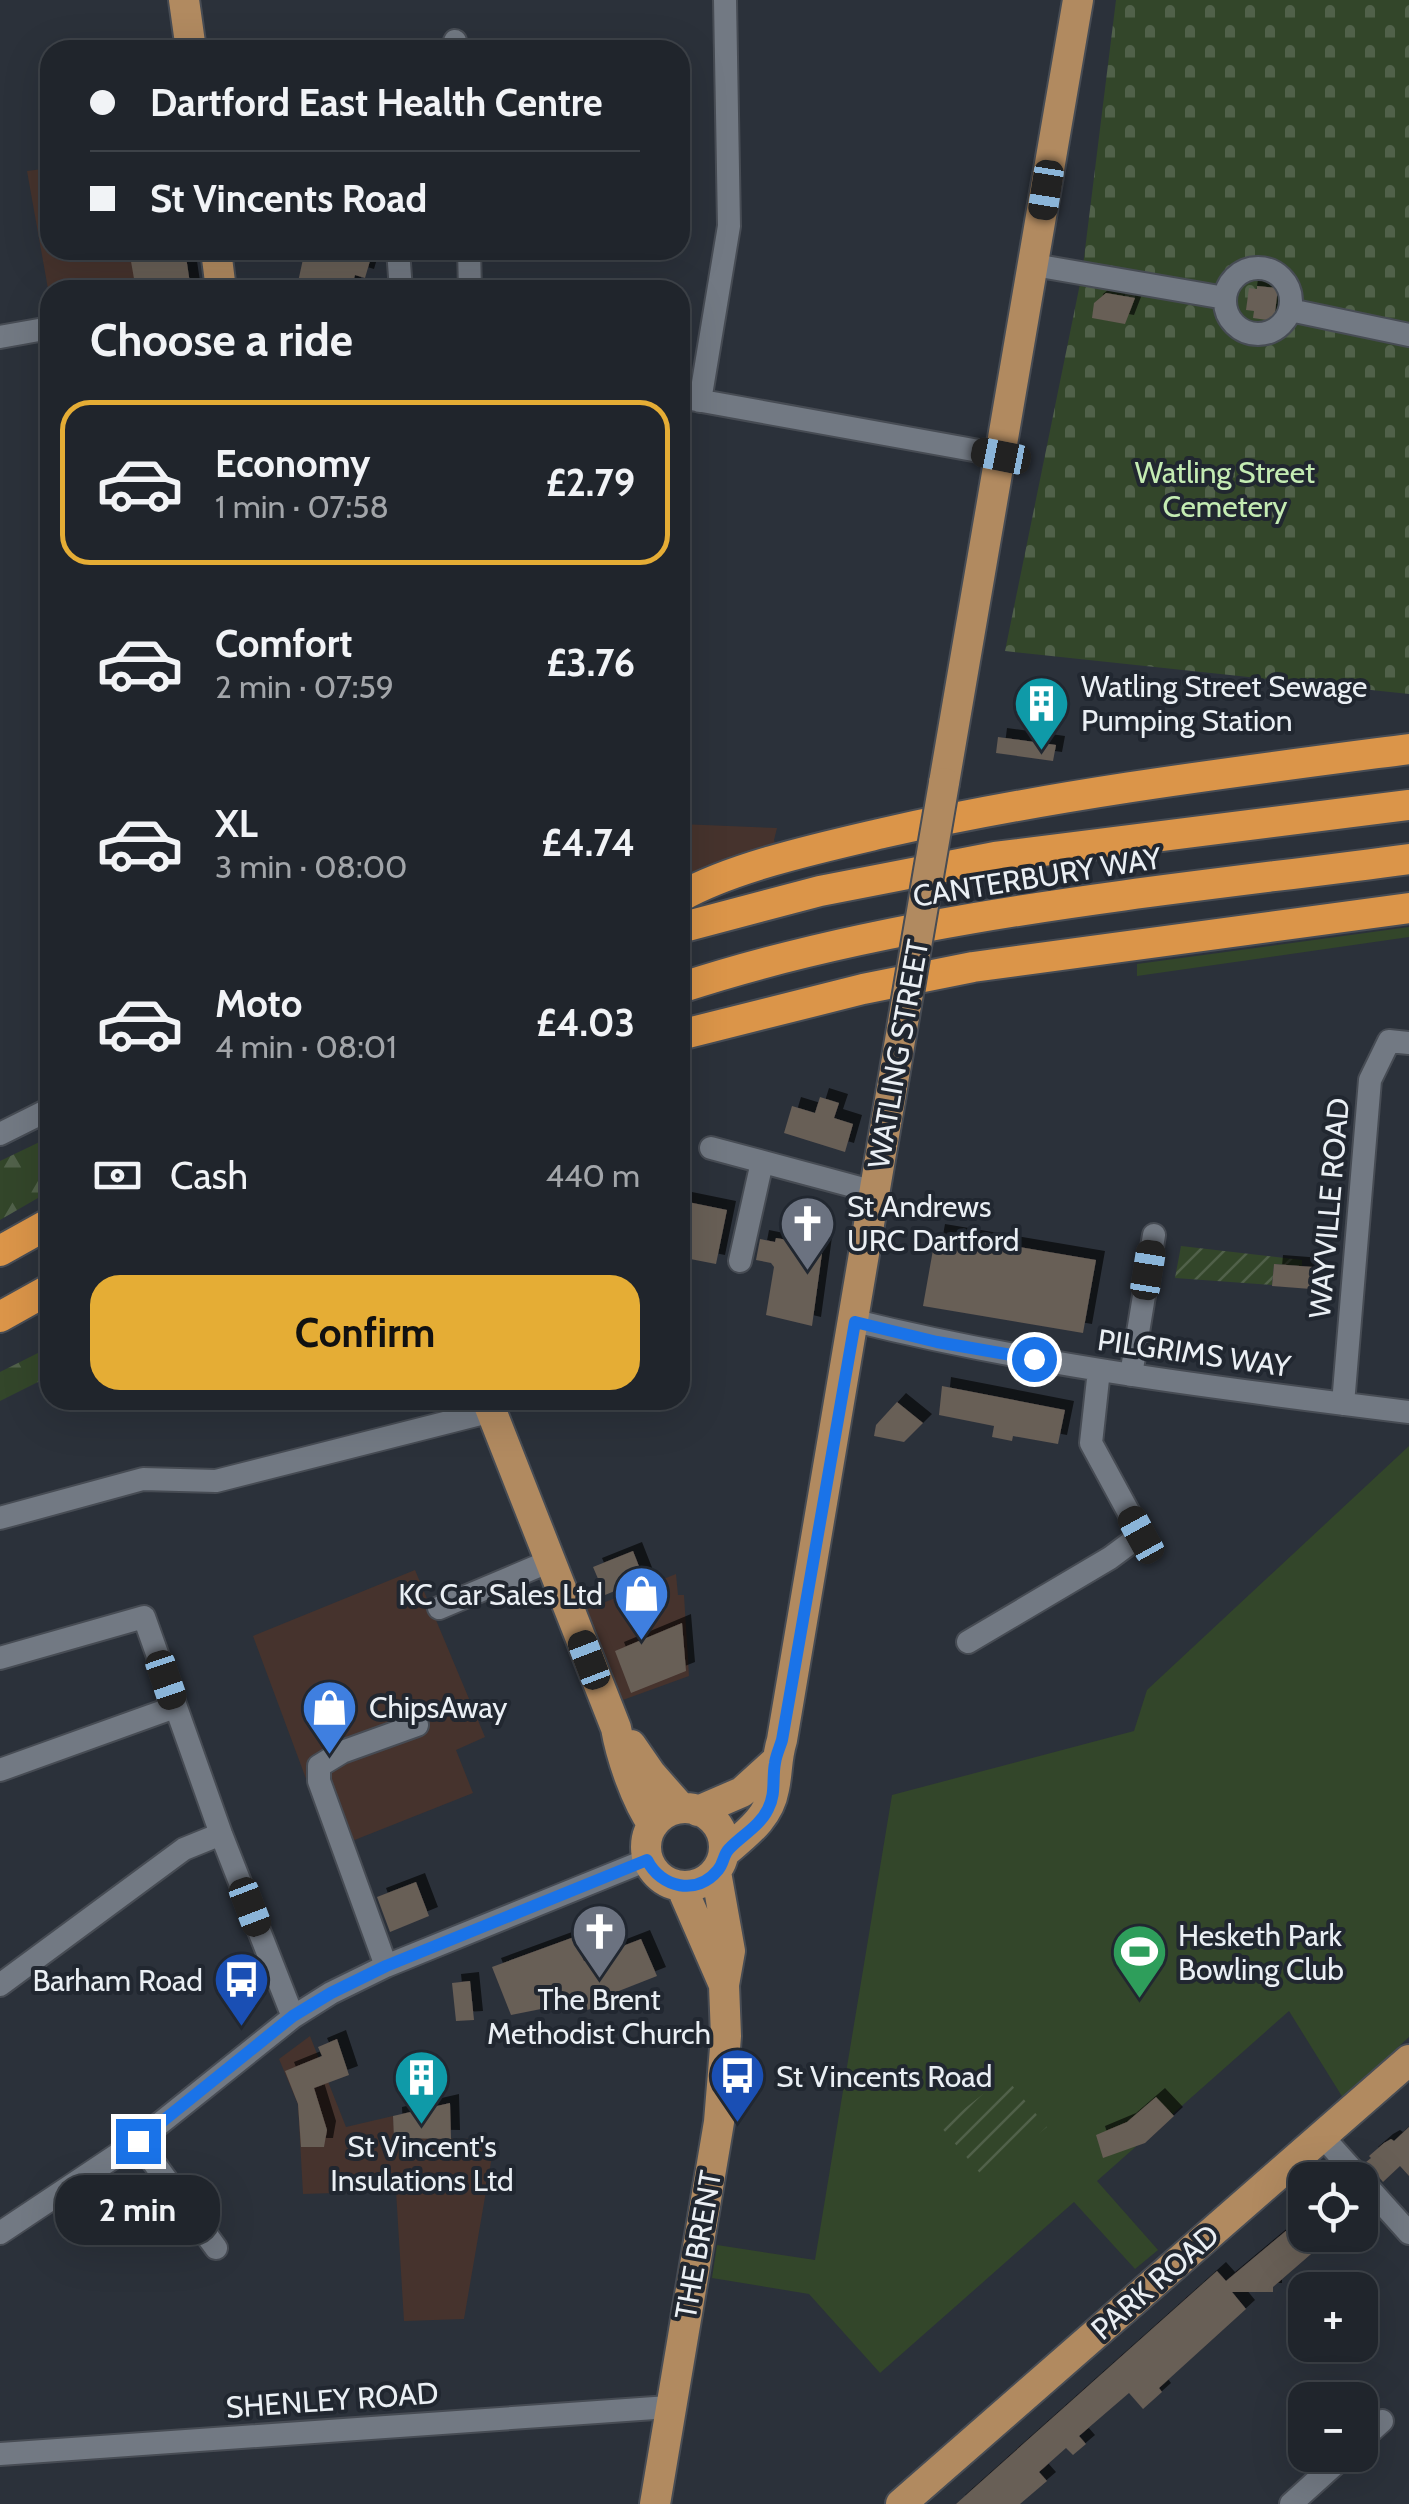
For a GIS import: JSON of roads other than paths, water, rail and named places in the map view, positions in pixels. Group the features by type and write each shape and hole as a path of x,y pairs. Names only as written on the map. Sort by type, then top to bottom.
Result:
{"highway":[{"path":"690,891 839,843 995,808 1409,749"},
{"name":"CANTERBURY WAY","path":"690,925 820,890 995,858 1409,805"},
{"name":"CANTERBURY WAY","path":"690,985 788,958 1010,913 1409,859"},
{"path":"690,1032 863,989 973,967 1409,908"},
{"path":"0,1251 40,1229"},
{"path":"0,1318 40,1295"}],"main road":[{"path":"184,0 190,40"},
{"name":"WATLING STREET","path":"720,1862 768,1810 775,1786 775,1762 855,1322 1078,0"},
{"name":"THE BRENT","path":"492,1410 616,1728 620,1752 644,1813 653,1825"},
{"name":"THE BRENT","path":"616,1728 689,1810 719,1825 726,1844 720,1862 730,1950 724,1985 725,2056 718,2122 655,2504"},
{"path":"647,1860 653,1825 664,1814 742,1792 775,1762"},
{"name":"THE BRENT","path":"647,1860 658,1877 681,1886 724,1985"},
{"path":"681,1886 701,1882 720,1862"},
{"name":"PARK ROAD","path":"901,2504 1409,2060"}],"street":[{"path":"725,0 729,226 690,399 1001,456"},
{"path":"1034,266 1224,298"},
{"path":"1267,269 1287,285 1290,310 1278,328 1267,334 1251,334 1232,322 1224,298 1228,286 1242,272 1267,269"},
{"path":"1290,310 1409,335"},
{"path":"0,337 40,330"},
{"name":"WAYVILLE ROAD","path":"1343,1404 1370,1080 1389,1041 1409,1042"},
{"path":"0,1134 40,1114"},
{"path":"711,1148 875,1192"},
{"path":"740,1262 762,1162"},
{"path":"1130,1375 1154,1235"},
{"name":"PILGRIMS WAY","path":"855,1322 937,1342 1099,1370 1409,1412"},
{"path":"968,1642 1110,1558 1141,1535 1091,1443 1099,1370"},
{"path":"0,1518 143,1479 216,1481 472,1410"},
{"path":"439,1608 550,1561"},
{"path":"0,1658 144,1617 293,2016"},
{"path":"0,1770 175,1707"},
{"path":"386,1966 319,1781 318,1766 342,1752 417,1724"},
{"path":"0,1985 184,1849 222,1834"},
{"path":"0,2233 138,2141 293,2016 331,1993 386,1966 647,1860"},
{"path":"1322,2136 1409,2233"},
{"path":"138,2141 216,2248"},
{"name":"SHENLEY ROAD","path":"0,2454 669,2407"},
{"path":"1378,2425 1382,2421"},
{"path":"1292,2504 1327,2472"}],"place":[{"name":"Watling Street Sewage Pumping Station","path":"1042,752"},
{"name":"St Andrews URC Dartford","path":"808,1272"},
{"name":"KC Car Sales Ltd","path":"642,1643"},
{"name":"ChipsAway","path":"330,1756"},
{"name":"The Brent Methodist Church","path":"599,1980"},
{"name":"Hesketh Park Bowling Club","path":"1139,2001"},
{"name":"Barham Road","path":"242,2029"},
{"name":"St Vincents Road","path":"737,2125"},
{"name":"St Vincent's Insulations Ltd","path":"422,2127"}],"park label":[{"name":"Watling Street Cemetery","path":"1225,489"}]}
